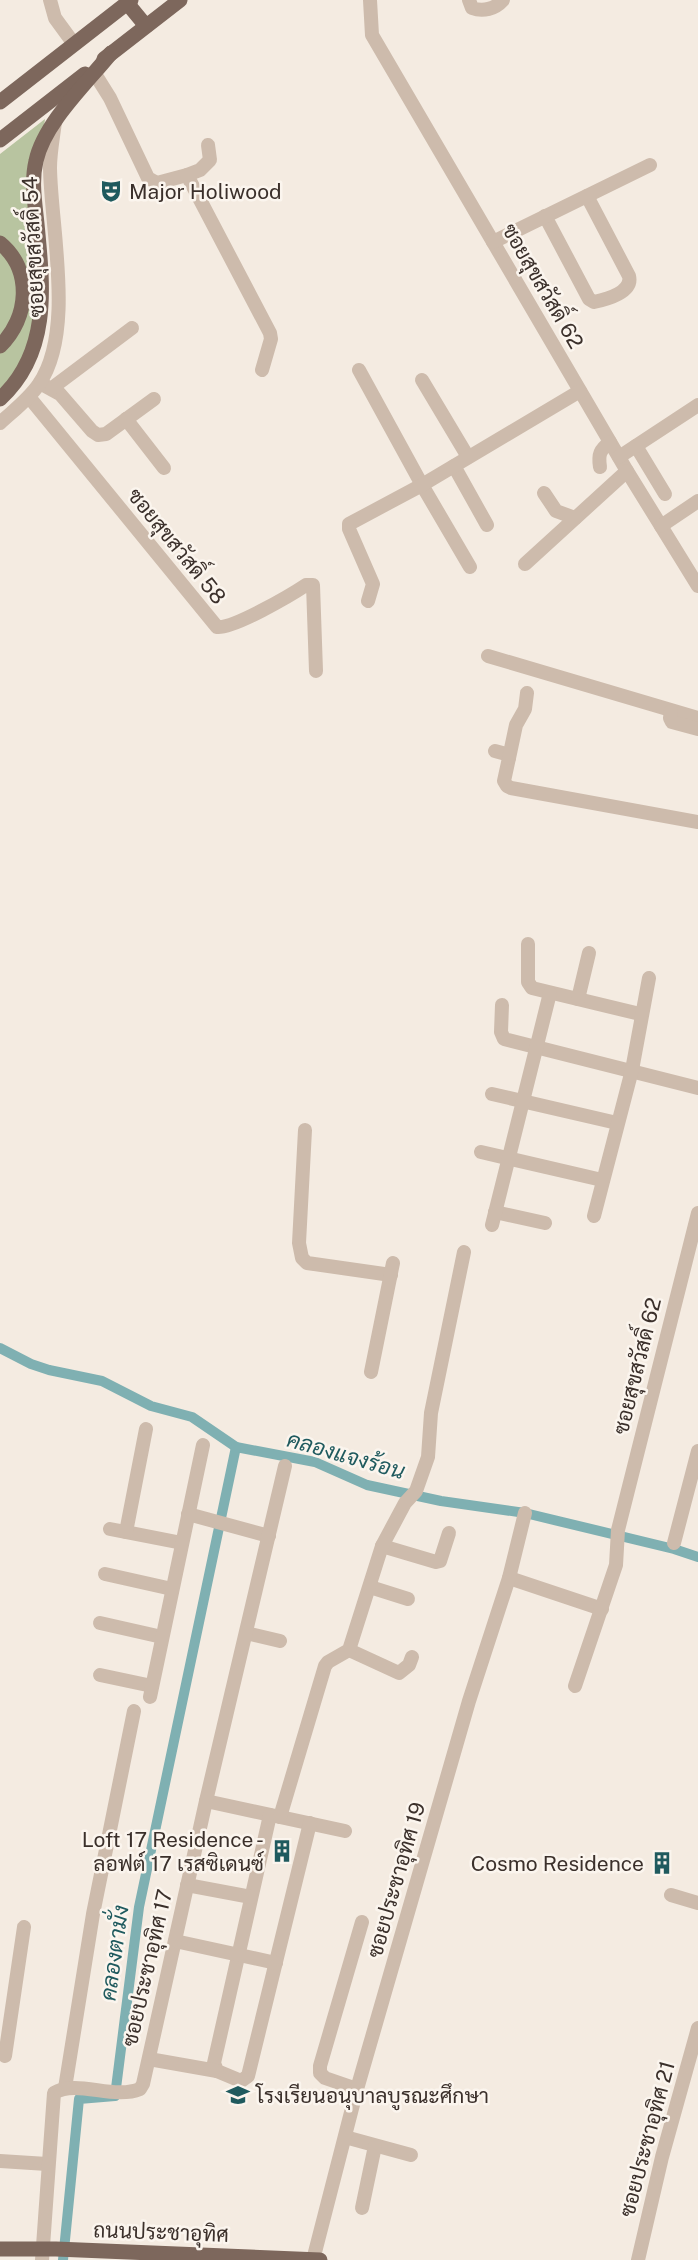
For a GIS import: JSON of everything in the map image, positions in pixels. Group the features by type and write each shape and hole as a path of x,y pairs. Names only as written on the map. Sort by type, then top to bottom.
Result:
{"main road":[{"path":"0,140 180,0"},
{"path":"0,102 127,1 146,26"},
{"path":"0,399 22,374 33,349 40,323 42,286 33,176 36,159 42,142 55,123 111,53"},
{"path":"0,243 16,261 24,288 19,321 10,336 0,346"},
{"name":"ถนนประชาอุทิศ","path":"0,2249 47,2253 78,2250 158,2256 320,2260"}],"street":[{"path":"50,0 55,18 74,44"},
{"name":"ซอยสุขสวัสดิ์ 62","path":"371,0 372,35 627,471 698,586"},
{"path":"469,0 472,8 478,10 493,7 503,0"},
{"path":"94,74 110,98 148,178 157,183 200,170 210,160 208,145"},
{"name":"ซอยสุขสวัสดิ์ 54","path":"0,423 29,397 46,386 57,328 58,289 50,166 55,123"},
{"path":"493,242 651,165"},
{"path":"187,175 270,333 271,339 262,370"},
{"path":"545,216 589,299 594,302 602,300 628,288 631,283 630,276 587,196"},
{"path":"132,328 46,386 60,394 98,435 106,434 154,399"},
{"path":"359,370 470,567"},
{"path":"422,380 468,458"},
{"path":"368,601 373,584 349,529 349,524 422,485 580,391"},
{"name":"ซอยสุขสวัสดิ์ 58","path":"29,397 217,627 226,626 266,608 306,585 313,585 316,671"},
{"path":"619,457 698,405"},
{"path":"126,419 164,468"},
{"path":"600,467 599,454 610,442"},
{"path":"636,446 665,494"},
{"path":"454,466 487,525"},
{"path":"525,564 627,471"},
{"path":"544,493 556,511 575,518"},
{"path":"661,526 698,501"},
{"path":"488,656 698,718"},
{"path":"527,693 525,709 516,725 504,781 507,786 698,822"},
{"path":"671,711 672,722 698,729"},
{"path":"495,751 506,754 510,758"},
{"path":"528,944 529,986 640,1014"},
{"path":"578,999 590,954"},
{"path":"594,1216 616,1123 632,1070 640,1014 649,978"},
{"path":"544,1222 493,1218 550,993"},
{"path":"502,1005 501,1032 504,1039 698,1088"},
{"path":"492,1094 616,1123"},
{"path":"304,1130 298,1244 302,1258 307,1263 392,1269 371,1372"},
{"path":"481,1152 602,1180"},
{"name":"ซอยสุขสวัสดิ์ 62","path":"575,1686 616,1565 618,1530 698,1213"},
{"path":"217,2071 214,2063 251,1897 275,1816 325,1666 349,1650 382,1546 405,1503 416,1491 428,1457 431,1413 464,1252"},
{"path":"126,1532 146,1430"},
{"path":"100,1675 151,1692 203,1445"},
{"path":"674,1543 698,1451"},
{"name":"ซอยประชาอุทิศ 17","path":"65,2088 118,2092 140,2089 143,2084 206,1801 285,1466"},
{"path":"188,1514 268,1536"},
{"name":"ซอยประชาอุทิศ 19","path":"313,2260 357,2089 469,1701 509,1578 525,1514"},
{"path":"110,1529 182,1543"},
{"path":"382,1546 436,1562 440,1561 449,1533"},
{"path":"105,1574 172,1589"},
{"path":"509,1578 602,1609"},
{"path":"370,1587 408,1599"},
{"path":"100,1623 162,1637"},
{"path":"246,1633 280,1641"},
{"path":"349,1650 399,1673 409,1665 411,1657"},
{"path":"47,2253 47,2164 52,2097 56,2091 65,2088 93,1914 134,1711"},
{"path":"206,1801 345,1831"},
{"path":"149,2059 217,2071 241,2081 248,2076 310,1823"},
{"path":"187,1885 251,1897"},
{"path":"671,1895 698,1903"},
{"path":"357,2089 325,2078 320,2073 320,2066 362,1922"},
{"path":"5,2056 5,2011 24,1927"},
{"path":"175,1941 276,1963"},
{"name":"ซอยประชาอุทิศ 21","path":"638,2260 662,2157 698,2028"},
{"path":"345,2137 411,2155"},
{"path":"362,2208 375,2146"},
{"path":"0,2162 47,2164"}],"green space":[{"path":"45,119 35,195 38,340 0,402 0,154"}],"waterway":[{"name":"คลองแจงร้อน","path":"0,1348 31,1364 102,1381 151,1406 192,1417 236,1447 315,1462 367,1485 441,1501 525,1513 674,1549 698,1557"},
{"name":"คลองตามั่ง","path":"63,2260 79,2099 115,2096 139,1907 236,1447"}],"place":[{"name":"Major Holiwood","path":"111,191"},
{"name":"Loft 17 Residence - ลอฟต์ 17 เรสซิเดนซ์","path":"282,1851"},
{"name":"Cosmo Residence","path":"662,1863"},
{"name":"โรงเรียนอนุบาลบูรณะศึกษา","path":"238,2095"}]}
